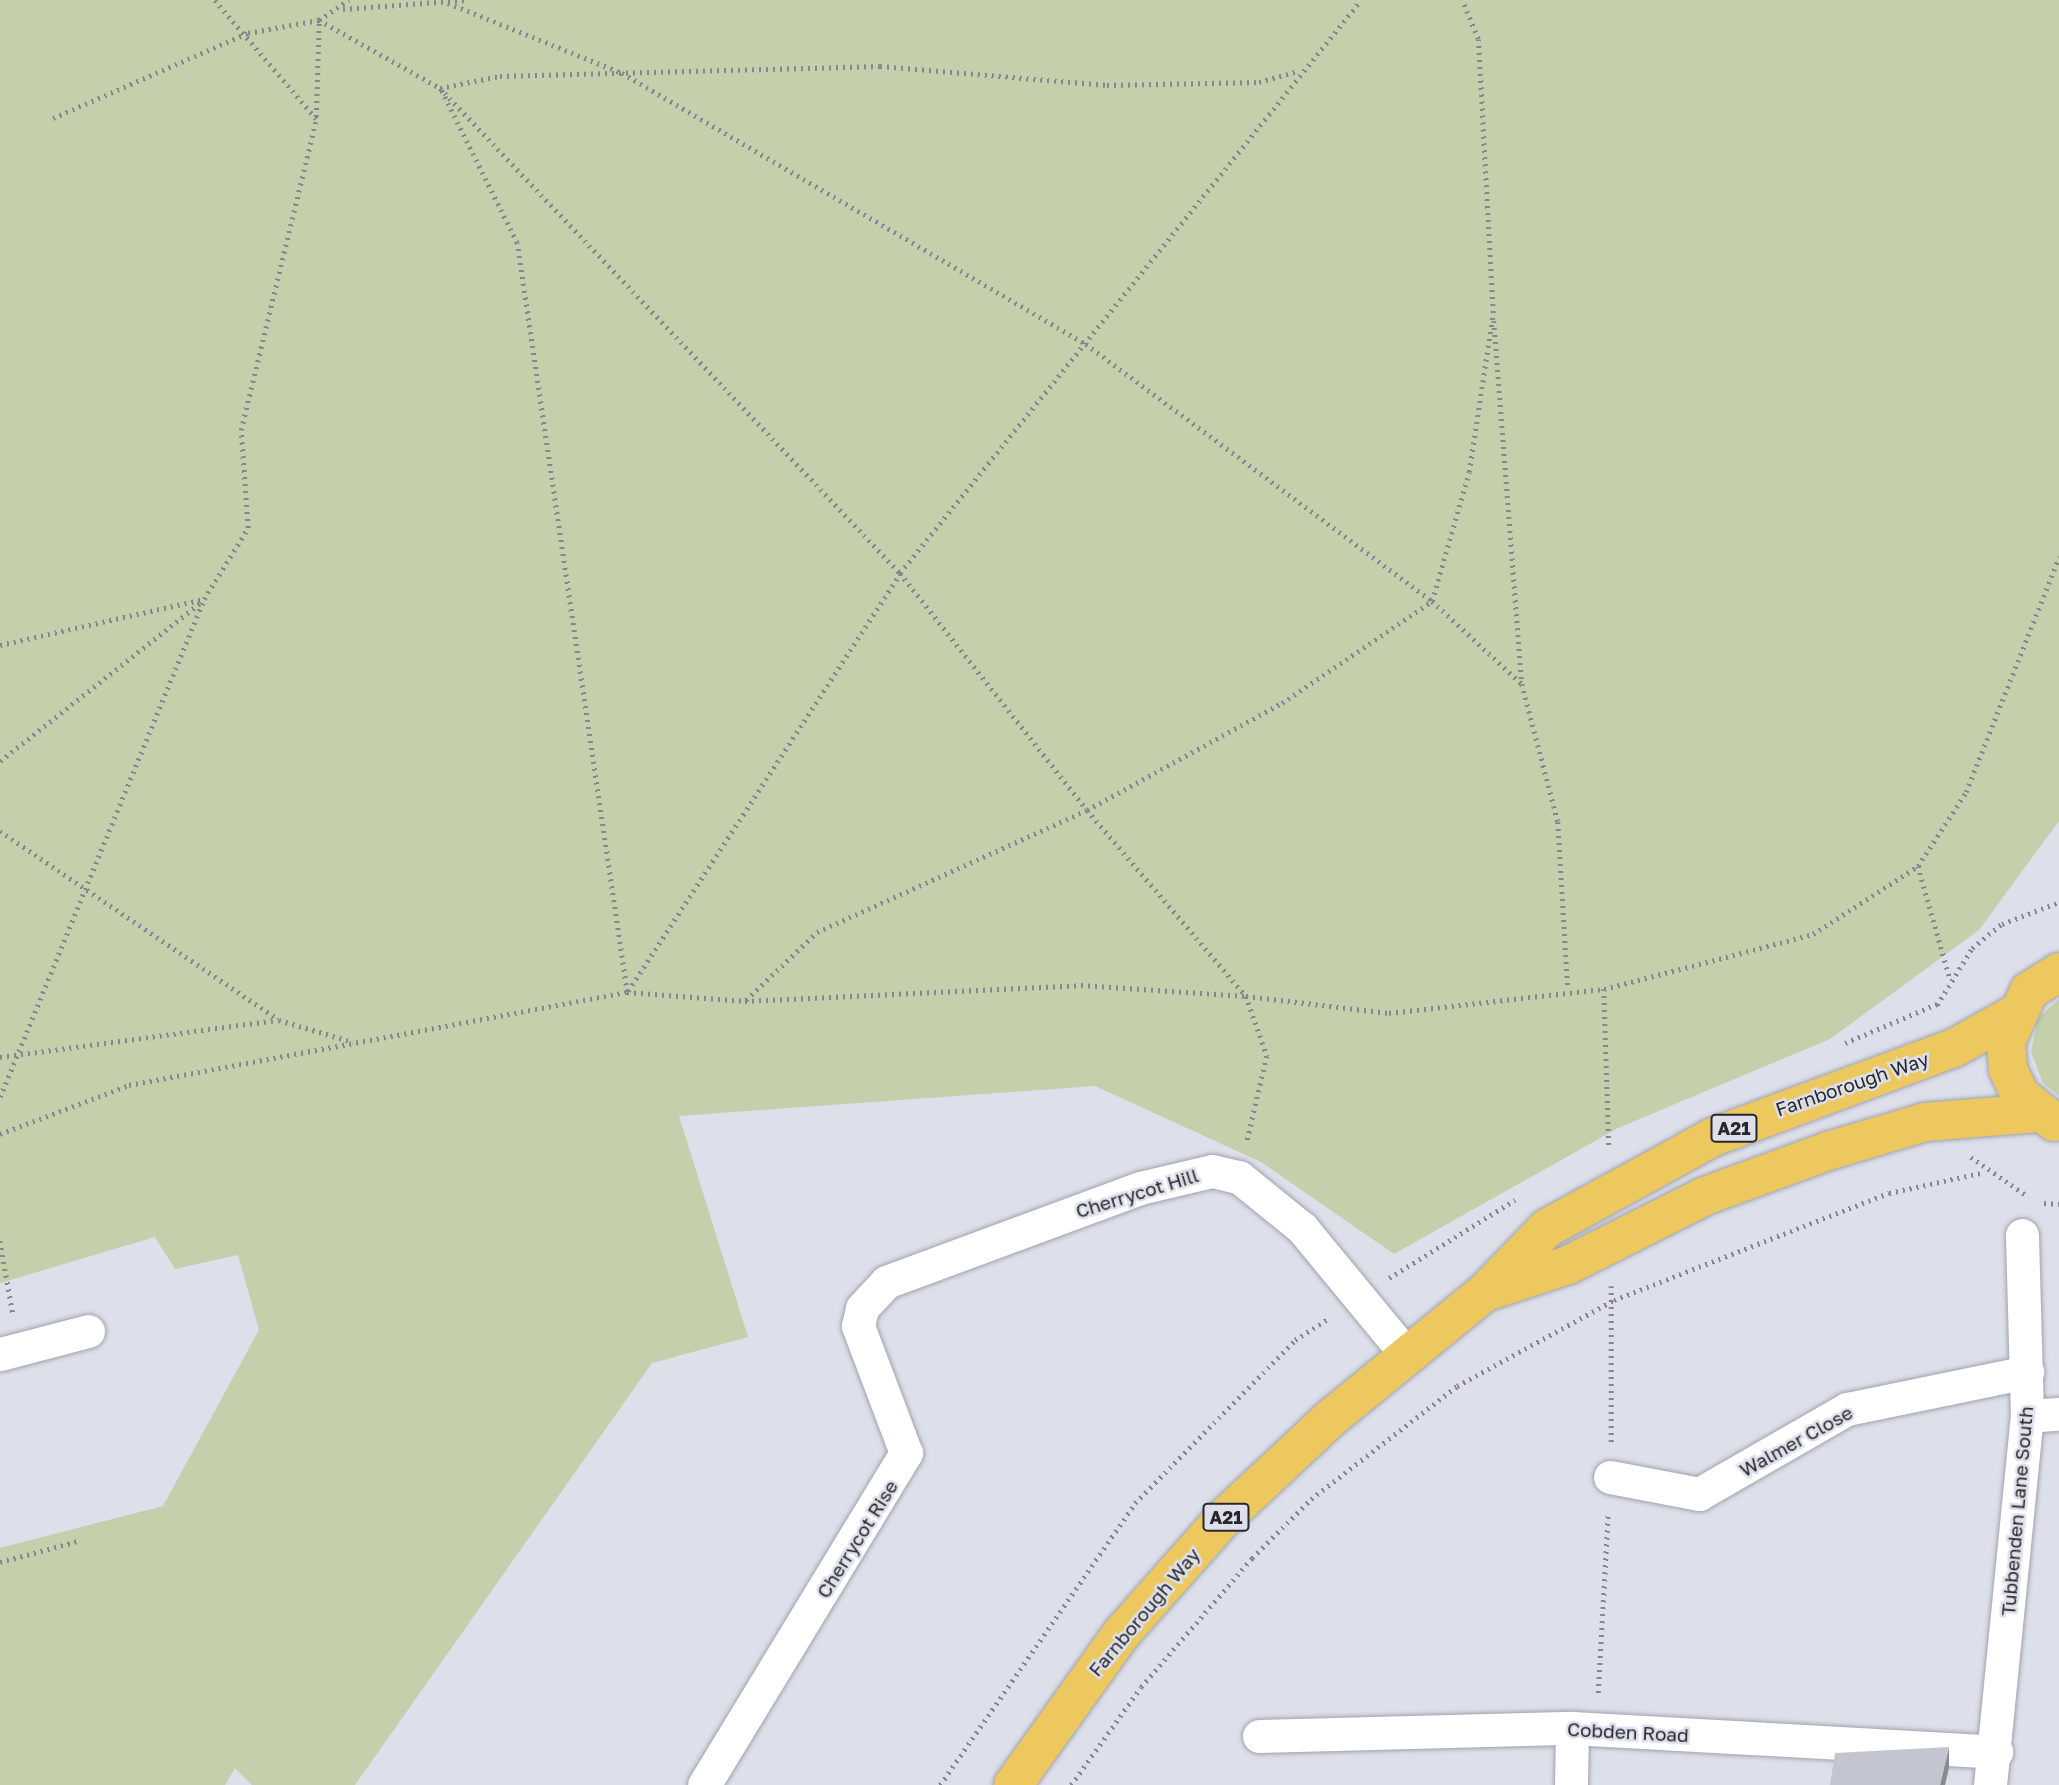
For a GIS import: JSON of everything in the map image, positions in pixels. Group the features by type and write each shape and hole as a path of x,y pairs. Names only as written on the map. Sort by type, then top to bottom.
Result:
{"highway":[{"path":"2048,1119 2008,1069 2013,1015 2029,991 2059,972"},
{"name":"Farnborough Way","path":"1013,1785 1169,1578 1270,1474 1406,1354 1485,1292 1547,1228 1656,1164 1770,1113 1954,1048 2013,1015"},
{"name":"Farnborough Way","path":"1485,1292 1567,1265 1605,1243 1717,1192 1891,1131 1945,1119 2048,1119"}],"street":[{"name":"Cherrycot Hill","path":"886,1282 1176,1177 1212,1171 1239,1178 1302,1228 1362,1296 1406,1354"},
{"name":"Tubbenden Lane South","path":"1990,1785 2043,1415 2027,1372 2022,1235"},
{"name":"Cherrycot Rise","path":"704,1785 906,1453 858,1326 862,1308 886,1282"},
{"path":"10,1352 88,1331"},
{"name":"Walmer Close","path":"1611,1477 1699,1494 1847,1409 2027,1372"},
{"path":"1571,1785 1584,1729"},
{"name":"Cobden Road","path":"1259,1736 1584,1729 1996,1752"}],"path":[{"path":"214,0 248,33 316,119"},
{"path":"343,9 349,0"},
{"path":"53,118 248,33 319,20 343,9 464,0"},
{"path":"627,992 900,573 1086,344 1298,72 1361,0"},
{"path":"1462,0 1478,39 1493,313 1522,684 1558,822 1568,990"},
{"path":"449,3 622,73 1086,344 1432,601 1522,684"},
{"path":"319,20 440,88 900,573 1087,810 1246,996 1267,1056 1239,1178"},
{"path":"0,1097 204,599 248,528 242,430 316,119 319,20"},
{"path":"440,88 500,76 880,66 1135,85 1259,82 1298,72"},
{"path":"440,88 517,243 627,992"},
{"path":"745,1001 817,932 1087,810 1282,703 1432,601 1469,472 1493,313"},
{"path":"0,1134 129,1085 627,992 745,1001 1081,985 1246,996 1389,1013 1568,990 1604,989 1813,934 1917,866 1966,792 2059,557"},
{"path":"0,645 204,599"},
{"path":"0,761 204,599"},
{"path":"0,831 279,1020 355,1042"},
{"path":"1917,866 1950,979"},
{"path":"1937,1004 1950,979 1972,948 2002,924 2059,902"},
{"path":"1604,989 1609,1147"},
{"path":"0,1056 20,1049 279,1020"},
{"path":"1071,1785 1195,1621 1311,1499 1457,1386 1614,1300 1889,1192 1985,1172"},
{"path":"940,1785 1135,1503 1295,1340 1518,1198"},
{"path":"0,1241 10,1352"},
{"path":"1584,1729 1611,1477 1614,1300 1605,1243"},
{"path":"0,1562 78,1541"}],"green space":[{"path":"0,0 2059,0 2059,821 1979,930 1830,1039 1618,1128 1394,1254 1261,1162 1095,1086 679,1116 748,1337 652,1363 355,1785 252,1785 235,1768 225,1785 0,1785 0,1548 163,1506 259,1330 238,1255 175,1269 155,1237 0,1283"},
{"path":"2059,999 2059,1096 2043,1083 2031,1052 2038,1018"}],"building":[{"path":"1949,1747 1940,1785 1830,1785 1835,1753"}]}
